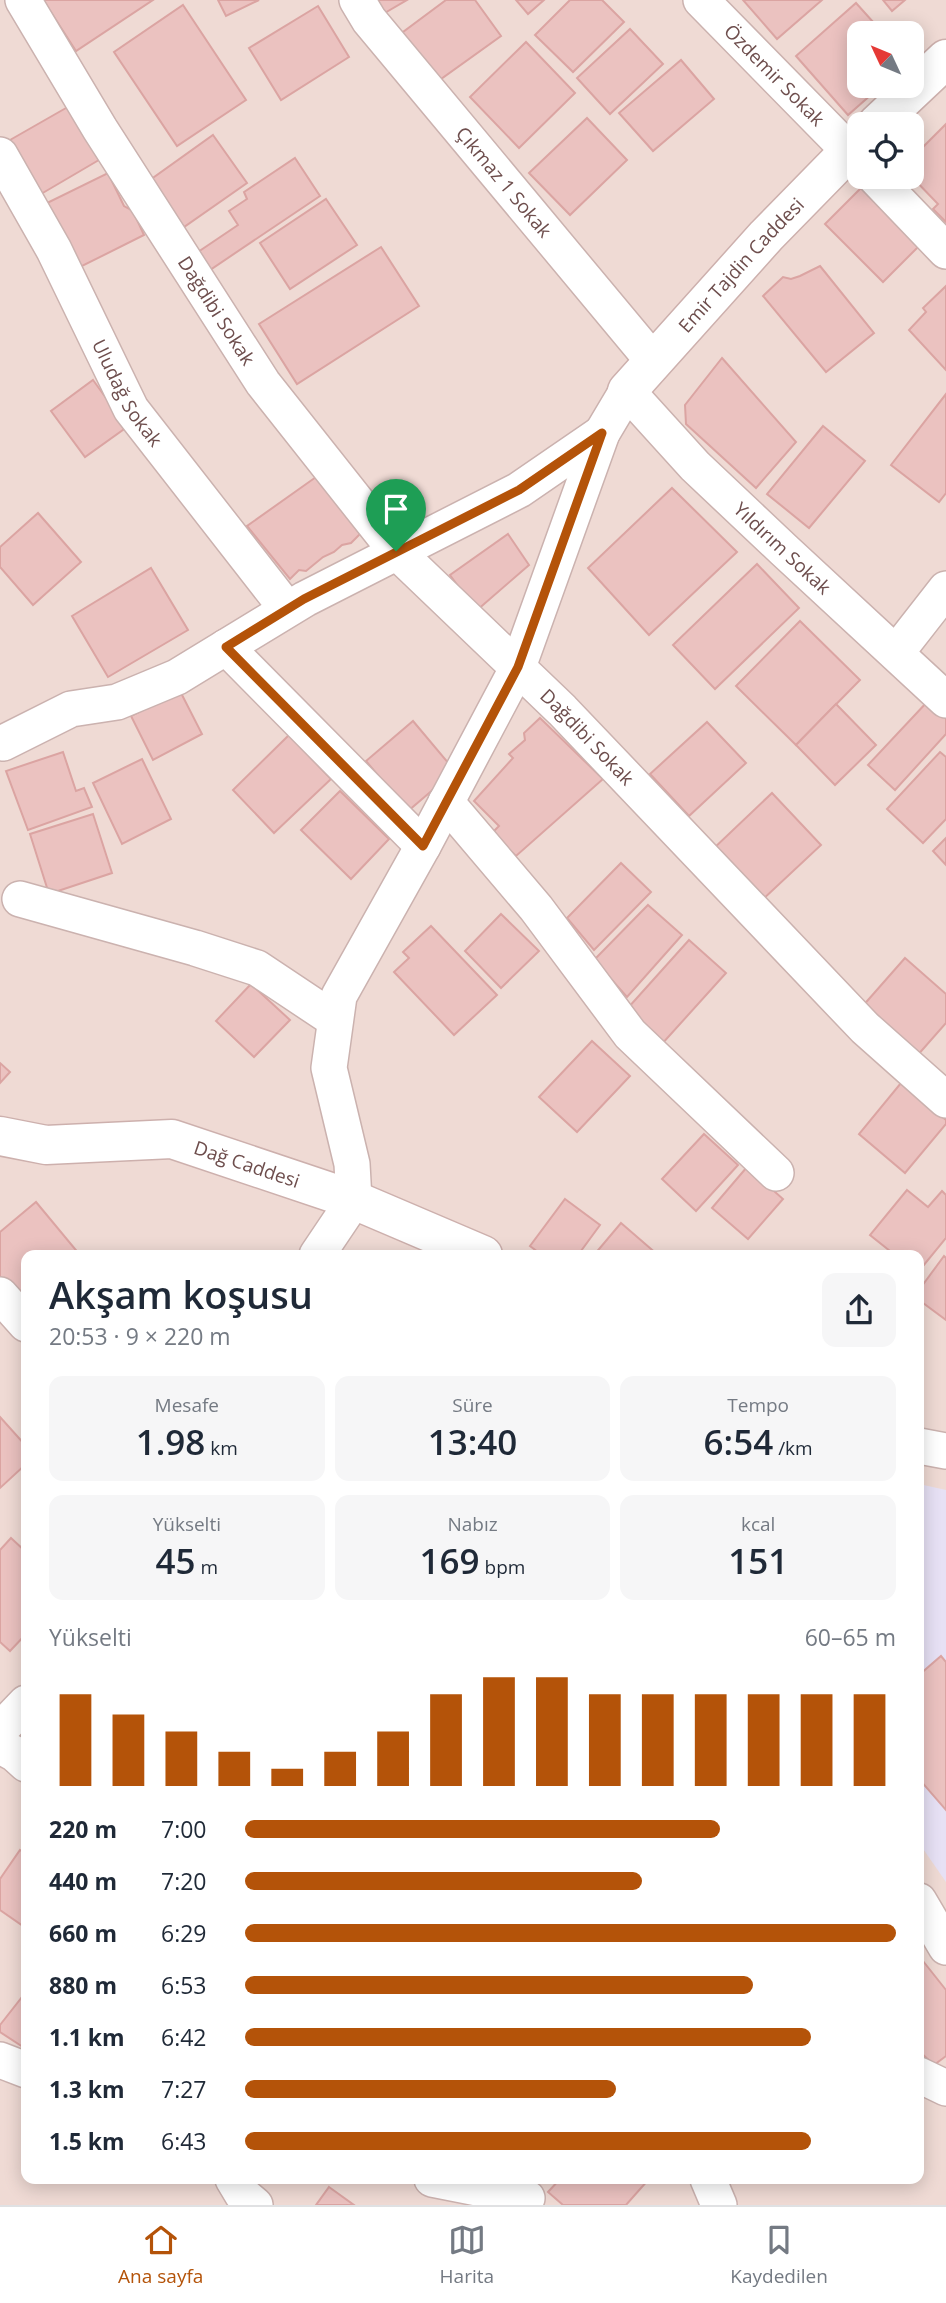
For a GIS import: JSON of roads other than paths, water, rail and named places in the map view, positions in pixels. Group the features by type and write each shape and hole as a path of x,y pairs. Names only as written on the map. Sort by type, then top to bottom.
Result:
{"street":[{"name":"Dağdibi Sokak","path":"23,0 100,129 262,383 396,551 518,667 865,1028 946,1100"},
{"name":"Çıkmaz 1 Sokak","path":"357,0 369,20 654,362"},
{"name":"Özdemir Sokak","path":"701,0 847,143"},
{"path":"890,112 946,59"},
{"name":"Uludağ Sokak","path":"0,155 54,250 131,409 287,609"},
{"name":"Emir Tajdin Caddesi","path":"627,391 766,236 847,169"},
{"name":"Özdemir Sokak","path":"890,189 946,251"},
{"path":"320,1250 354,1200 352,1164 329,1068 339,996 518,667 602,433 627,391"},
{"name":"Yıldırım Sokak","path":"627,391 695,466 946,699"},
{"path":"3,743 71,709 117,702 177,677 287,609 519,490 602,433"},
{"path":"896,653 946,589"},
{"path":"226,647 423,846"},
{"path":"446,802 536,908 630,1034 776,1173"},
{"path":"20,899 195,947 257,968 335,1020"},
{"name":"Dağ Caddesi","path":"0,1136 46,1145 172,1139 354,1200 471,1250"},
{"path":"0,1295 21,1318"},
{"path":"924,1447 946,1451"},
{"path":"0,1730 21,1708"},
{"path":"0,1746 21,1759"},
{"path":"924,1909 945,1943"},
{"path":"0,2060 21,2068"},
{"path":"924,2077 946,2088"},
{"path":"236,2184 242,2194 255,2205"},
{"path":"462,2184 523,2194"},
{"path":"710,2184 719,2205"}]}
